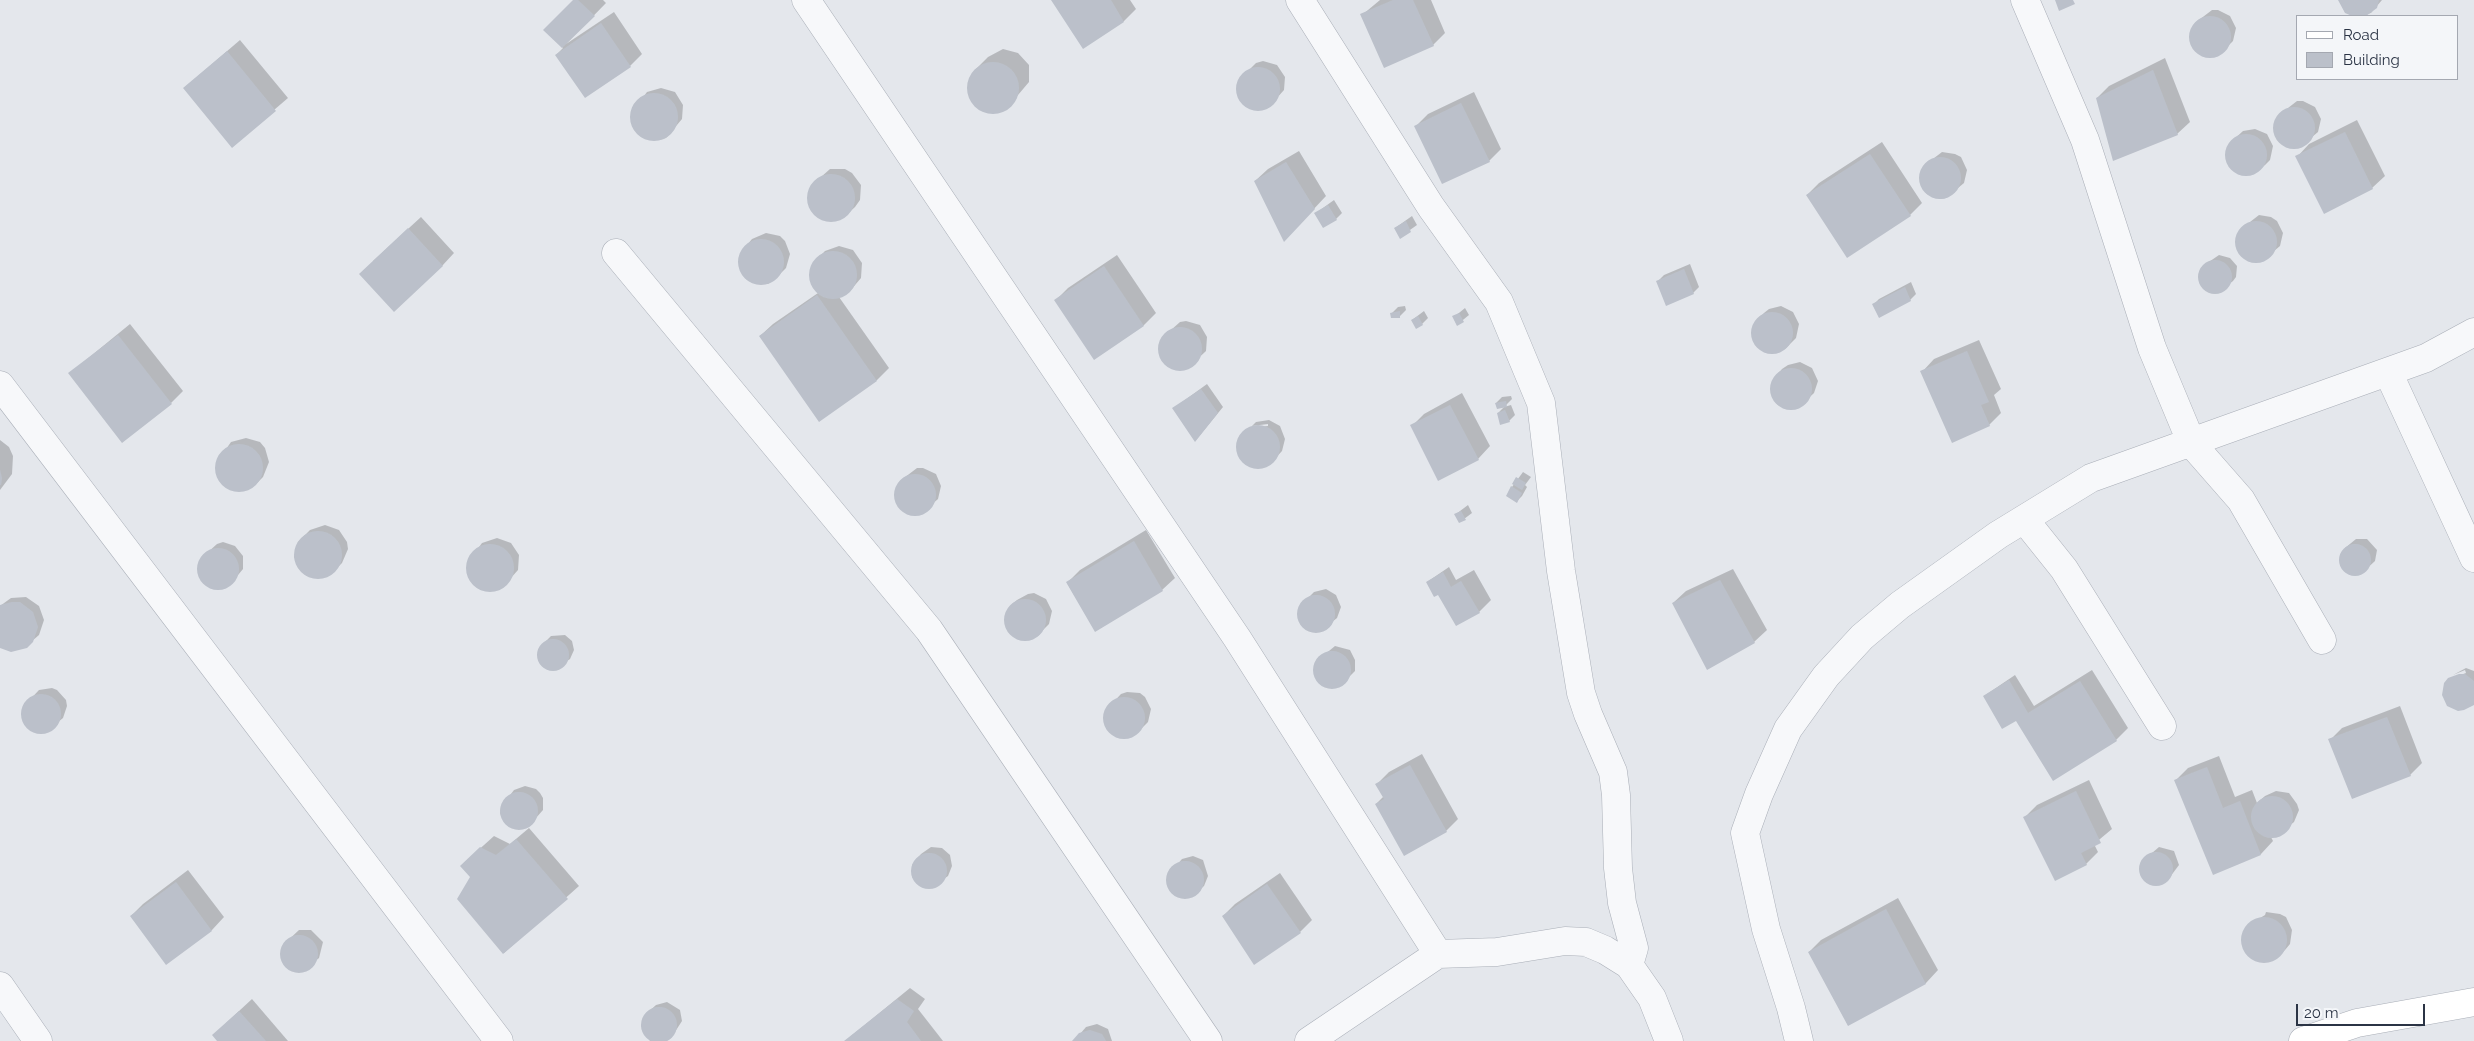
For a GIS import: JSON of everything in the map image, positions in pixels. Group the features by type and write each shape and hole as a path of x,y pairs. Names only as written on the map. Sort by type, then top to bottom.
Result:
{"main road":[{"path":"2303,1041 2357,1023 2474,1002"}],"street":[{"path":"1300,0 1431,207 1499,302 1541,403 1561,572 1581,693 1613,772 1616,795 1618,868 1622,903 1634,948 1629,965"},
{"path":"2025,0 2086,140 2152,348 2192,444 2241,500 2322,640"},
{"path":"814,3 1237,638 1438,954"},
{"path":"616,253 929,630 1208,1041"},
{"path":"1799,1041 1791,1008 1766,929 1745,833 1759,794 1788,729 1826,676 1862,637 1900,605 1998,535 2091,478 2152,454 2192,444 2426,358 2474,332"},
{"path":"2388,372 2474,558"},
{"path":"0,385 499,1041"},
{"path":"2024,519 2064,568 2162,726"},
{"path":"1309,1041 1438,954 1497,952 1564,941 1586,942 1605,950 1629,965 1652,998 1669,1041"},
{"path":"0,986 38,1041"}],"building":[{"path":"573,0 578,0 595,16 562,48 543,30"},
{"path":"1051,0 1111,0 1124,22 1083,49"},
{"path":"1393,0 1413,0 1434,46 1384,68 1360,14"},
{"path":"2055,0 2073,0 2075,4 2059,11"},
{"path":"2338,0 2379,0 2377,8 2367,15 2350,15 2345,13"},
{"path":"2206,16 2214,16 2225,22 2231,37 2225,52 2214,58 2206,58 2195,52 2189,41 2189,33 2195,22"},
{"path":"601,23 631,67 585,98 555,55"},
{"path":"227,51 276,111 232,148 183,88"},
{"path":"988,62 998,62 1008,66 1015,73 1019,88 1015,103 1008,110 998,114 988,114 978,110 971,103 967,93 967,83 971,73 978,66"},
{"path":"1254,67 1262,67 1274,73 1280,89 1274,105 1262,111 1254,111 1242,105 1236,93 1236,85 1242,73"},
{"path":"2153,70 2178,135 2113,161 2096,98"},
{"path":"649,93 659,93 671,100 678,112 678,122 671,134 659,141 649,141 641,137 634,130 630,122 630,112 634,104 641,97"},
{"path":"1461,103 1490,162 1442,184 1414,126"},
{"path":"2290,107 2298,107 2309,113 2315,128 2309,143 2298,149 2290,149 2279,143 2273,132 2273,124 2279,113"},
{"path":"2345,132 2373,189 2324,214 2295,156"},
{"path":"2250,134 2258,137 2264,143 2267,155 2264,167 2258,173 2242,176 2234,173 2228,167 2225,151 2228,143 2234,137"},
{"path":"1870,154 1911,216 1847,258 1806,195"},
{"path":"1944,157 1952,160 1958,166 1961,178 1958,190 1952,196 1936,199 1928,196 1922,190 1919,174 1922,166 1928,160"},
{"path":"1286,162 1315,209 1284,242 1254,181"},
{"path":"826,174 836,174 848,181 855,193 855,203 848,215 836,222 826,222 818,218 811,211 807,203 807,193 811,185 818,178"},
{"path":"1328,205 1337,220 1323,228 1314,213"},
{"path":"1406,221 1411,232 1400,239 1394,228"},
{"path":"2260,221 2268,224 2274,230 2277,242 2274,254 2268,260 2252,263 2244,260 2238,254 2235,238 2238,230 2244,224"},
{"path":"408,228 443,266 394,312 359,274"},
{"path":"756,239 766,239 778,245 783,253 783,271 778,279 770,284 756,285 748,282 741,275 738,267 738,257 741,249 748,242"},
{"path":"828,251 838,251 850,258 857,270 857,280 850,292 838,299 828,299 820,295 813,288 809,280 809,270 813,262 820,255"},
{"path":"2215,260 2227,265 2232,277 2227,289 2215,294 2203,289 2198,277 2203,265"},
{"path":"1104,266 1144,326 1094,360 1054,300"},
{"path":"1684,269 1694,294 1666,306 1656,281"},
{"path":"1905,287 1911,301 1879,318 1872,304"},
{"path":"817,295 877,381 819,422 759,336"},
{"path":"1400,311 1400,318 1391,318 1390,313"},
{"path":"1776,312 1784,315 1790,321 1793,333 1790,345 1784,351 1768,354 1760,351 1754,345 1751,329 1754,321 1760,315"},
{"path":"1459,313 1464,322 1457,326 1452,316"},
{"path":"1418,316 1423,325 1416,329 1411,320"},
{"path":"1180,327 1192,331 1198,337 1202,349 1198,361 1192,367 1180,371 1168,367 1162,361 1158,349 1162,337 1168,331"},
{"path":"118,335 172,404 122,443 68,373"},
{"path":"1967,351 1989,402 1981,405 1990,426 1952,443 1920,371"},
{"path":"1795,368 1803,371 1809,377 1812,389 1809,401 1803,407 1787,410 1779,407 1773,401 1770,385 1773,377 1779,371"},
{"path":"1201,389 1218,413 1195,442 1172,408"},
{"path":"1506,401 1507,407 1497,409 1495,403"},
{"path":"1450,405 1479,460 1438,481 1410,425"},
{"path":"1505,410 1510,422 1500,425 1497,413"},
{"path":"1258,425 1270,429 1276,435 1280,447 1276,459 1270,465 1258,469 1246,465 1240,459 1236,447 1240,435 1246,429"},
{"path":"234,444 244,444 256,451 263,463 263,473 256,485 244,492 234,492 226,488 219,481 215,473 215,463 219,455 226,448"},
{"path":"0,470 2,478 1,485 0,485"},
{"path":"919,474 927,477 933,483 936,495 933,507 927,513 911,516 903,513 897,507 894,491 897,483 903,477"},
{"path":"1516,477 1526,483 1522,490 1512,484"},
{"path":"1511,486 1522,493 1517,503 1506,496"},
{"path":"1461,511 1466,520 1459,523 1454,514"},
{"path":"313,531 323,531 332,535 338,541 342,555 338,569 332,575 323,579 313,579 304,575 298,569 294,560 294,550 298,541 304,535"},
{"path":"1134,541 1163,591 1095,632 1066,582"},
{"path":"485,544 495,544 507,551 514,563 514,573 507,585 495,592 485,592 477,588 470,581 466,573 466,563 470,555 477,548"},
{"path":"2355,544 2367,548 2371,560 2367,572 2355,576 2343,572 2339,560 2343,548"},
{"path":"214,548 222,548 233,554 239,569 233,584 222,590 214,590 203,584 197,573 197,565 203,554"},
{"path":"1443,572 1451,587 1461,581 1480,613 1456,626 1438,595 1434,597 1426,582"},
{"path":"1720,580 1755,643 1707,670 1672,603"},
{"path":"1316,595 1330,600 1335,614 1330,628 1316,633 1302,628 1297,614 1302,600"},
{"path":"1021,599 1029,599 1040,605 1046,620 1040,635 1029,641 1021,641 1010,635 1004,624 1004,616 1010,605"},
{"path":"20,602 33,612 38,627 33,642 27,648 11,652 0,648 0,605"},
{"path":"553,639 559,640 564,644 568,649 568,661 564,666 559,670 553,671 547,670 542,666 538,661 537,655 538,649 542,644 547,640"},
{"path":"1332,651 1345,657 1351,670 1345,683 1332,689 1319,683 1313,670 1319,657"},
{"path":"2465,674 2474,681 2474,705 2458,711 2447,706 2442,695 2444,683 2448,678"},
{"path":"2009,680 2028,713 2080,681 2117,741 2053,781 2016,721 2002,729 1983,696"},
{"path":"45,694 52,697 58,703 61,714 60,722 52,731 45,734 37,734 30,731 22,722 21,710 24,703 33,695"},
{"path":"1128,697 1136,700 1142,706 1145,718 1142,730 1136,736 1120,739 1112,736 1106,730 1103,714 1106,706 1112,700"},
{"path":"2387,717 2411,776 2352,799 2328,739"},
{"path":"1410,765 1447,832 1404,856 1375,804 1384,799 1375,784"},
{"path":"2207,767 2223,808 2240,801 2261,855 2213,875 2174,780"},
{"path":"2076,791 2101,843 2081,853 2087,865 2055,881 2023,817"},
{"path":"519,792 533,797 538,811 533,825 519,830 505,825 500,811 505,797"},
{"path":"2272,796 2287,802 2293,817 2287,832 2272,838 2257,832 2251,817 2257,802"},
{"path":"516,839 568,899 503,954 457,899 470,877 460,866 480,847 496,855"},
{"path":"2156,852 2168,857 2173,869 2168,881 2156,886 2144,881 2139,869 2144,857"},
{"path":"929,853 936,854 942,858 946,864 946,878 942,884 936,888 929,889 922,888 916,884 912,878 911,871 912,864 916,858 922,854"},
{"path":"1185,861 1198,867 1204,880 1198,893 1185,899 1172,893 1166,880 1172,867"},
{"path":"176,882 212,931 166,965 130,916"},
{"path":"1267,884 1301,933 1254,965 1222,916"},
{"path":"1886,909 1926,984 1848,1026 1808,952"},
{"path":"2264,917 2277,921 2283,927 2287,940 2283,953 2277,959 2264,963 2251,959 2245,953 2241,940 2245,927 2251,921"},
{"path":"299,935 306,936 312,941 317,947 317,961 312,967 306,972 299,973 292,972 286,967 281,961 280,954 281,947 286,941 292,936"},
{"path":"897,999 914,1011 907,1022 921,1041 844,1041"},
{"path":"652,1008 666,1008 676,1018 676,1032 666,1042 652,1042 642,1032 642,1018"},
{"path":"239,1011 266,1041 217,1041 212,1035"},
{"path":"1090,1030 1102,1034 1106,1041 1072,1041 1079,1033"}]}
